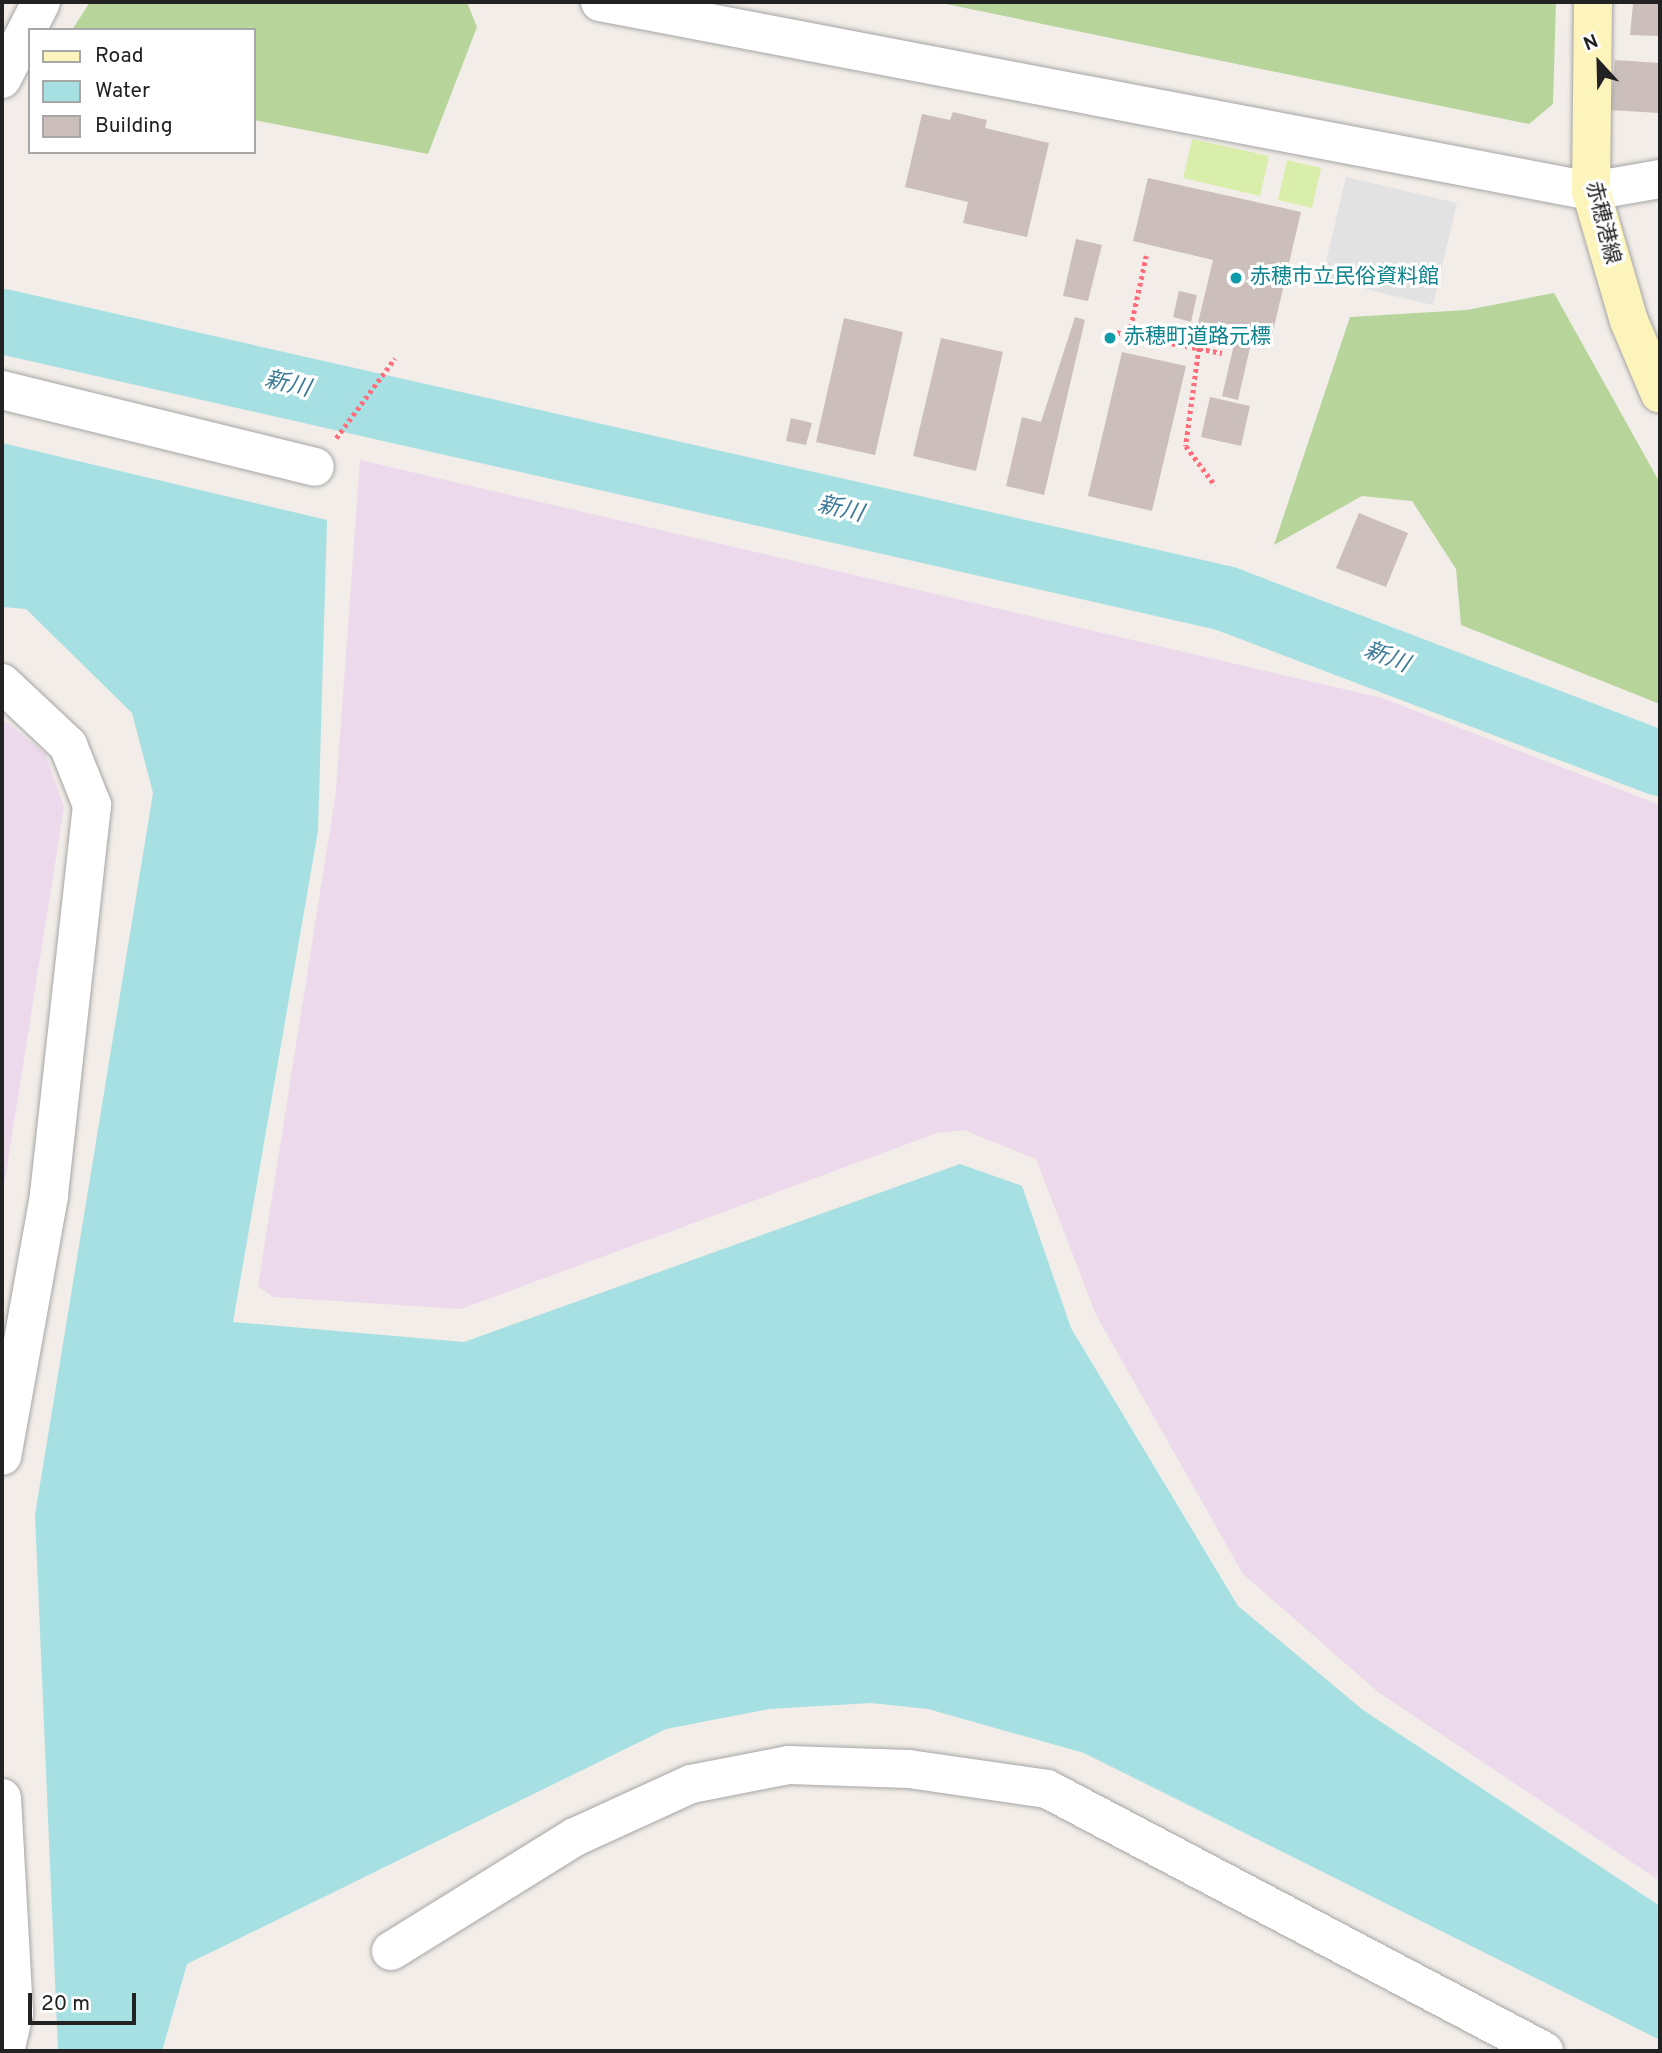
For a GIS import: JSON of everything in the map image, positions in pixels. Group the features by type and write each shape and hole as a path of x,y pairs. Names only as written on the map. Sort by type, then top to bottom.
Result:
{"main road":[{"name":"赤穂港線","path":"1593,2 1591,191 1629,321 1660,394"}],"street":[{"path":"2,79 41,2"},
{"path":"600,2 1591,191 1660,179"},
{"path":"2,390 315,467"},
{"path":"2,683 68,745 92,805 49,1196 2,1456"},
{"path":"391,1951 575,1837 691,1784 789,1765 909,1769 1047,1789 1544,2051"},
{"path":"2,1798 15,2013 5,2051"}],"path":[{"path":"1129,334 1146,256"},
{"path":"1180,345 1182,325"},
{"path":"1110,331 1222,353"},
{"path":"1199,348 1186,446 1215,485"},
{"path":"315,467 395,358"}],"shaded area":[{"path":"1346,177 1457,203 1433,305 1322,279"},
{"path":"360,460 1382,698 1660,805 1660,1881 1378,1692 1243,1574 1096,1315 1036,1159 964,1130 937,1133 461,1309 273,1297 258,1286 336,791"},
{"path":"2,719 45,753 64,807 2,1198"}],"green space":[{"path":"90,2 467,2 477,27 428,154 256,120 256,28 73,28"},
{"path":"936,2 1556,2 1553,104 1529,124"},
{"path":"1192,139 1269,156 1260,196 1183,178"},
{"path":"1287,160 1321,168 1312,208 1278,200"},
{"path":"1554,293 1660,483 1660,704 1461,625 1456,569 1412,501 1362,496 1274,545 1350,317 1467,310"}],"water":[{"path":"2,443 327,520 318,831 233,1322 464,1342 960,1164 1022,1186 1071,1328 1238,1606 1363,1710 1660,1906 1660,2040 1084,1753 928,1709 871,1703 769,1709 666,1729 187,1964 162,2051 58,2051 35,1515 153,793 132,713 26,609 2,607"}],"building":[{"path":"1660,3 1660,36 1630,35 1633,4"},
{"path":"1615,60 1660,63 1659,113 1610,110"},
{"path":"953,112 987,120 985,128 1049,143 1027,237 963,223 968,202 905,187 922,114 950,120"},
{"path":"1148,178 1301,212 1270,344 1252,339 1238,400 1222,396 1236,336 1197,327 1213,260 1133,241"},
{"path":"1076,239 1102,245 1088,301 1063,296"},
{"path":"1179,291 1197,295 1191,322 1173,317"},
{"path":"1075,317 1085,320 1044,495 1006,486 1022,417 1041,422"},
{"path":"844,318 903,332 875,455 816,442"},
{"path":"941,338 1003,352 976,471 913,456"},
{"path":"1122,352 1186,366 1152,511 1088,496"},
{"path":"1210,397 1250,406 1241,446 1201,437"},
{"path":"791,418 812,423 806,445 786,441"},
{"path":"1359,513 1408,533 1386,587 1336,568"}],"waterway":[{"name":"新川","path":"2,321 1225,598 1660,763"}],"place":[{"name":"赤穂市立民俗資料館","path":"1236,278"},
{"name":"赤穂町道路元標","path":"1110,338"}]}
